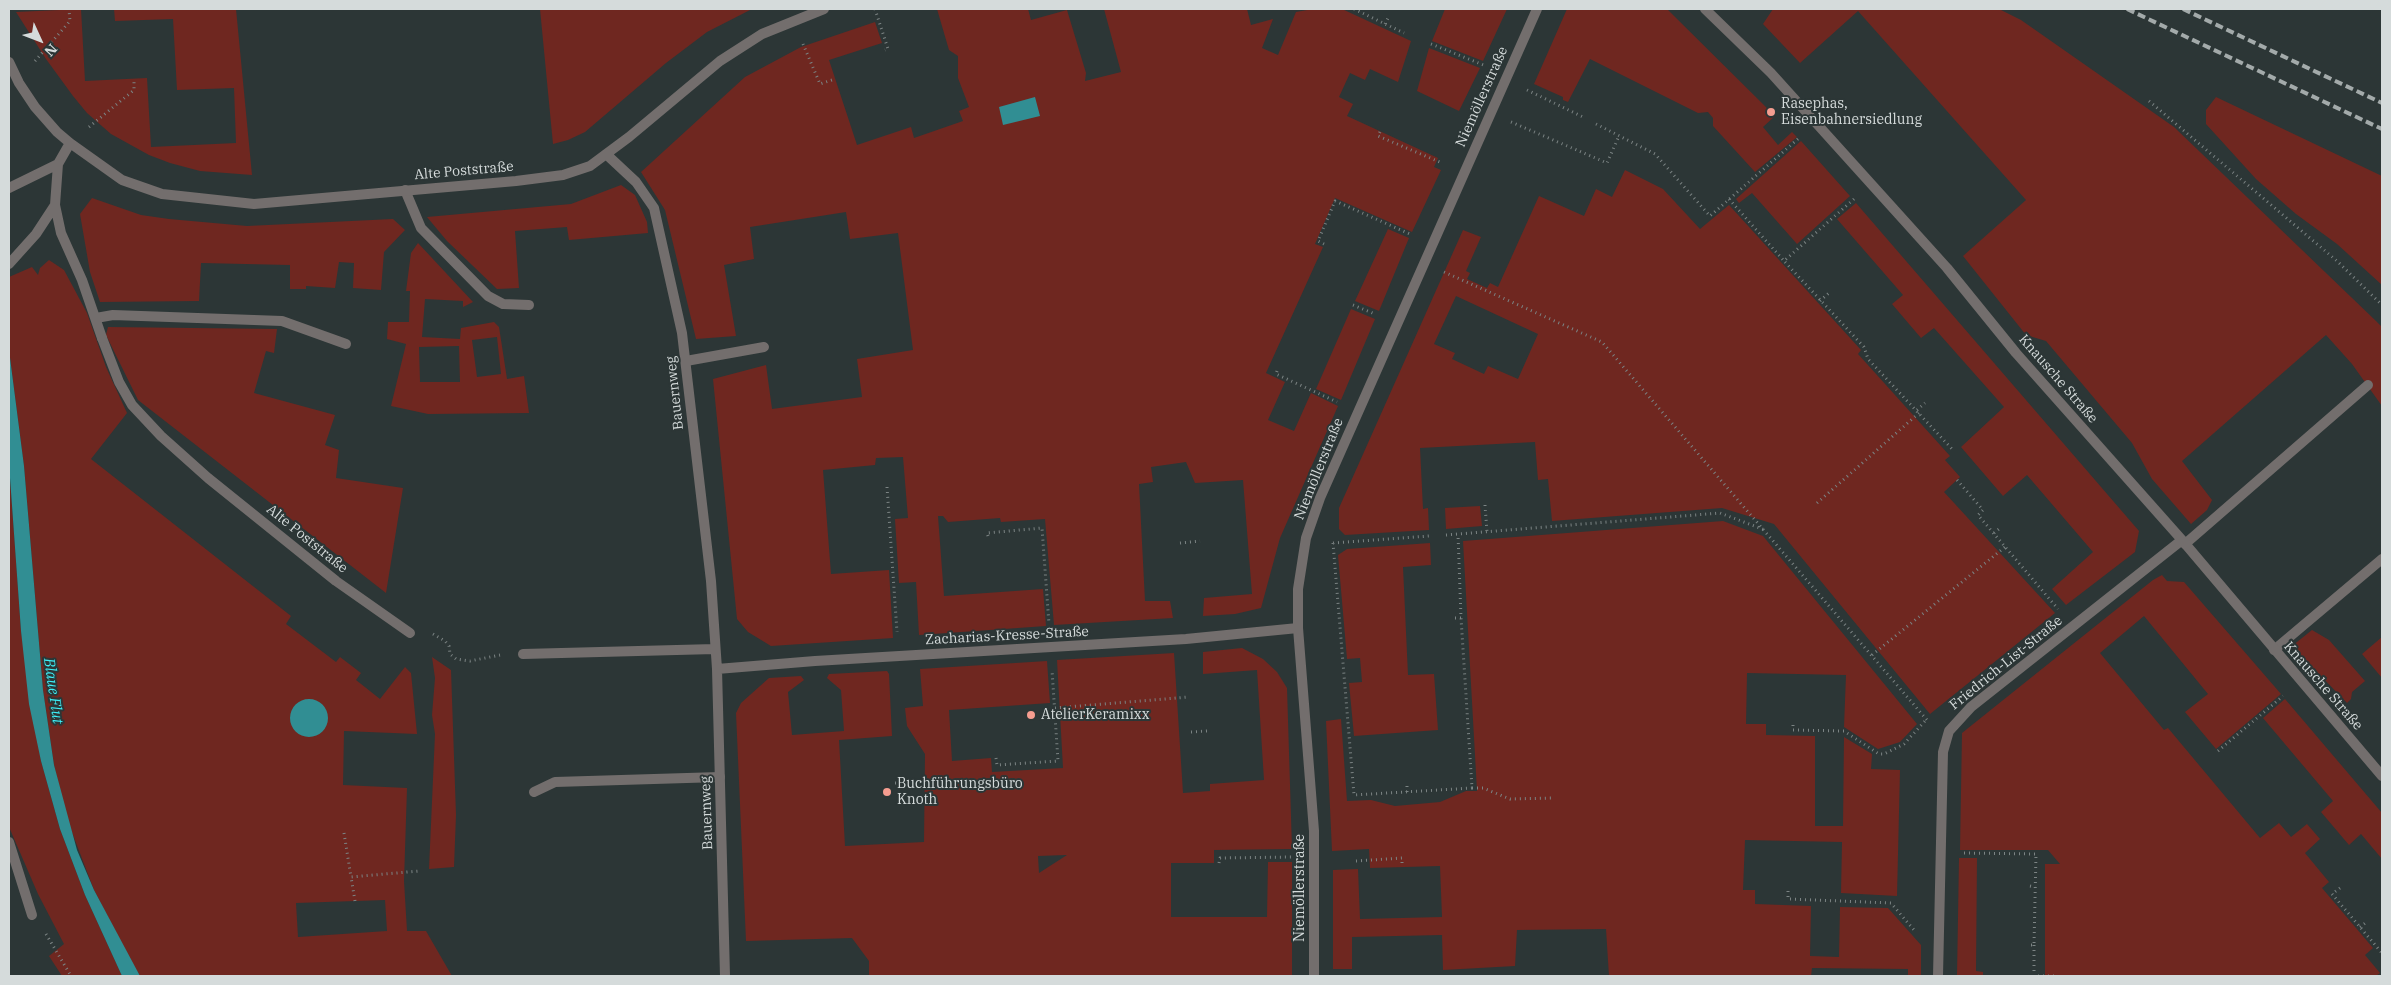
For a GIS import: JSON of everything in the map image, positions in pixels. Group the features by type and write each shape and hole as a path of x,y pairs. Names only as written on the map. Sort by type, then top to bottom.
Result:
{"street":[{"name":"Alte Poststraße","path":"9,62 36,107 70,144 122,180 172,196 254,204 563,175 590,166 720,62 762,34 798,15 824,9"},
{"name":"Niemöllerstraße","path":"1314,976 1315,856 1298,628 1298,589 1306,538 1320,498 1506,74 1537,9"},
{"name":"Knausche Straße","path":"1705,9 1737,37 1947,268 2035,374 2183,542 2382,776"},
{"name":"Alte Poststraße","path":"70,144 58,164 55,205 62,233 96,318 102,338 119,382 132,405 161,436 208,478 336,581 410,634"},
{"name":"Bauernweg","path":"606,154 636,182 654,208 682,333 711,581 720,777 725,976"},
{"path":"9,188 58,164"},
{"path":"405,190 421,228 488,296 503,304 529,305"},
{"path":"9,264 36,234 55,205"},
{"path":"96,318 113,315 282,322 346,344"},
{"path":"686,361 764,347"},
{"name":"Friedrich-List-Straße","path":"1938,976 1944,752 1949,731 1971,706 2183,542 2368,385"},
{"path":"2274,650 2382,559"},
{"name":"Zacharias-Kresse-Straße","path":"716,669 1186,639 1298,628"},
{"path":"524,654 715,649"},
{"path":"534,792 555,782 720,777"},
{"path":"9,842 32,915"}],"path":[{"path":"875,9 888,49 885,50"},
{"path":"1354,9 1404,33"},
{"path":"16,75 33,63 70,21 69,10"},
{"path":"798,15 820,84 835,79"},
{"path":"1385,24 1388,18"},
{"path":"1431,44 1506,74"},
{"path":"70,144 134,90 134,79"},
{"path":"1530,92 1583,117"},
{"path":"2149,101 2337,261 2382,305"},
{"path":"1489,113 1607,163 1619,136"},
{"path":"1596,124 1655,154 1710,216 1817,123"},
{"path":"1380,132 1378,136 1463,172"},
{"path":"1784,261 1871,184"},
{"path":"1729,199 1820,301 1864,347 1868,359 1953,450"},
{"path":"1324,244 1318,241 1335,201 1432,244"},
{"path":"1423,263 1602,342 1926,720 1949,731"},
{"path":"1820,301 1830,292"},
{"path":"1277,371 1276,374 1358,411"},
{"path":"1816,503 1918,412 1925,403"},
{"path":"1957,480 1983,510 1978,514 2074,626"},
{"path":"887,486 898,656"},
{"path":"1485,505 1488,532"},
{"path":"882,512 889,512"},
{"path":"1446,535 1720,513 1765,530"},
{"path":"988,536 987,533 1042,528 1058,761 997,765 996,758"},
{"path":"1994,533 1999,528"},
{"path":"1458,534 1461,618 1472,788"},
{"path":"1306,538 1333,544 1430,536"},
{"path":"1180,543 1200,541"},
{"path":"1333,544 1354,795 1483,788 1510,799 1552,798"},
{"path":"1872,656 2006,547"},
{"path":"2028,573 2033,568"},
{"path":"1455,618 1461,618"},
{"path":"450,654 456,659 470,661 499,655 524,654"},
{"path":"2218,751 2301,681"},
{"path":"1055,708 1189,697"},
{"path":"1793,725 1793,730 1844,731 1879,754 1884,754 1904,744 1926,720"},
{"path":"1191,732 1207,731"},
{"path":"895,782 911,782"},
{"path":"1407,786 1407,792"},
{"path":"344,834 355,901"},
{"path":"1941,853 2036,854 2034,976 2055,976"},
{"path":"1220,862 1220,858 1315,856"},
{"path":"1356,861 1402,858 1402,867"},
{"path":"351,876 419,871"},
{"path":"2030,886 2035,887"},
{"path":"2340,888 2332,894 2382,953"},
{"path":"1788,891 1788,899 1891,903"},
{"path":"32,915 55,947 71,976"},
{"path":"2360,927 2368,921"},
{"path":"2029,945 2034,945"}],"shaded area":[{"path":"81,9 85,81 147,78 151,147 236,143 234,88 177,90 173,19 115,21 114,9 236,9 252,175 200,171 170,163 149,155 111,134 87,113 73,96 46,59 16,12"},
{"path":"540,9 752,9 707,32 666,63 585,132 568,140 553,144"},
{"path":"937,9 1028,9 1031,20 1067,10 1086,73 1085,81 1121,72 1104,9 1247,9 1251,25 1273,19 1262,48 1278,55 1296,12 1313,9 1342,9 1411,41 1398,82 1370,69 1365,80 1350,73 1339,97 1353,104 1347,116 1438,158 1434,167 1441,170 1412,232 1335,198 1315,244 1323,247 1266,373 1285,382 1268,420 1294,431 1311,393 1338,406 1280,538 1261,608 1235,614 1203,616 1204,598 1252,594 1243,480 1195,483 1186,462 1151,467 1153,482 1139,484 1145,601 1170,601 1173,618 1054,625 1045,519 1001,522 1000,518 948,522 943,516 938,516 944,596 1043,589 1046,626 919,635 916,582 899,583 895,519 908,518 903,457 876,458 875,465 823,470 831,574 889,570 893,638 771,646 748,632 737,619 713,379 766,365 772,409 862,397 857,359 913,350 898,233 850,239 846,212 750,227 754,259 724,265 736,336 696,339 665,210 641,172 745,77 801,47 875,22 882,43 829,60 857,145 911,127 914,138 963,121 959,111 969,107 958,78 958,56 949,50"},
{"path":"1445,9 1507,9 1483,61 1432,41"},
{"path":"1567,9 1667,9 1775,116 1763,127 1778,145 1792,132 1797,137 1755,172 1713,126 1713,118 1708,112 1698,113 1590,59 1568,102 1563,100 1563,97 1534,84"},
{"path":"1773,9 1999,9 2021,20 2174,127 2382,327 2382,406 2352,364 2326,335 2182,461 2212,500 2207,510 2191,524 2152,479 2132,443 2046,341 2026,335 1963,256 2026,200 1858,11 1800,63 1763,24"},
{"path":"1429,48 1480,68 1459,111 1417,91"},
{"path":"2216,97 2382,176 2382,285 2337,244 2296,214 2256,179 2206,124 2206,110"},
{"path":"1801,141 1850,196 1797,244 1752,193 1739,203 1736,199"},
{"path":"1625,170 1663,189 1700,229 1729,205 1861,350 1858,354 1950,456 1945,460 1960,477 1944,492 2055,613 1930,714 1774,524 1722,508 1552,521 1548,479 1538,480 1535,442 1420,448 1423,509 1428,508 1429,530 1345,535 1339,529 1339,508 1463,230 1481,237 1466,271 1470,273 1467,279 1487,288 1490,283 1498,287 1539,196 1584,216 1596,189 1612,197","holes":["1456,296 1538,334 1518,379 1488,366 1484,374 1452,359 1455,353 1434,344"]},
{"path":"621,185 635,195 647,222 648,233 569,240 567,227 515,231 519,288 497,289 447,241 427,217 571,204"},
{"path":"92,198 141,215 169,219 247,226 393,219 405,230 384,252 381,290 353,288 354,263 339,262 335,288 306,286 306,289 290,289 290,265 201,263 199,301 100,302 90,272 80,214"},
{"path":"1856,203 2139,531 2135,552 2066,605 2052,589 2093,552 2027,475 2003,496 1961,447 2004,407 1934,328 1921,338 1892,304 1903,295 1837,219"},
{"path":"1388,229 1409,238 1379,311 1355,301"},
{"path":"418,243 473,302 463,307 463,301 425,299 422,337 460,339 461,328 494,322 499,327 507,379 524,376 529,413 428,414 391,406 406,344 387,339 388,322 409,322 410,291 406,291 411,253","holes":["497,337 501,374 477,377 472,340","459,346 460,382 420,382 419,347"]},
{"path":"49,260 64,270 87,313 106,367 127,413 91,459 291,616 286,624 336,662 340,657 361,673 356,680 380,699 405,667 411,673 417,734 344,731 343,785 407,788 404,881 407,931 426,931 452,976 140,976 131,961 94,890 67,819 54,765 43,690 24,466 9,350 9,277 32,267 38,275 40,268","holes":["385,900 387,931 298,937 296,903"]},
{"path":"1351,309 1375,319 1341,400 1316,389"},
{"path":"108,327 277,329 274,353 266,351 254,393 335,415 325,445 339,450 336,478 403,488 386,593 138,400 106,335"},
{"path":"9,464 21,631 41,761 60,829 85,895 122,976 62,976 49,956 64,944 38,894 9,827"},
{"path":"1480,506 1482,526 1446,529 1445,508"},
{"path":"1723,521 1763,536 1917,724 1900,742 1878,749 1844,727 1846,675 1747,673 1746,724 1766,724 1766,735 1815,736 1815,826 1843,826 1844,737 1872,754 1871,769 1900,770 1897,896 1841,893 1842,842 1745,840 1743,890 1755,890 1755,904 1811,906 1810,956 1839,957 1840,907 1888,908 1921,945 1921,976 1908,976 1908,969 1812,968 1811,976 1609,976 1606,929 1517,930 1515,966 1443,970 1442,935 1352,937 1352,969 1333,969 1333,870 1358,869 1360,919 1442,917 1440,866 1370,868 1369,849 1332,851 1326,721 1341,719 1347,801 1371,800 1395,806 1440,802 1466,791 1477,791 1463,541"},
{"path":"1430,543 1431,565 1403,567 1408,675 1434,674 1438,730 1354,736 1349,683 1362,682 1360,658 1347,659 1338,555 1347,549"},
{"path":"2162,575 2167,581 2184,582 2281,694 2216,749 2185,712 2208,694 2144,616 2100,653 2164,730 2168,728 2260,838 2279,823 2291,837 2307,824 2320,839 2305,853 2329,882 2322,888 2373,948 2365,955 2380,973 2376,976 2045,976 2045,864 2060,864 2048,850 1960,850 1962,733 2153,580"},
{"path":"2312,630 2329,640 2365,681 2352,692 2351,699 2347,703 2292,646"},
{"path":"2382,637 2382,678 2362,654"},
{"path":"1242,648 1263,659 1277,672 1287,688 1292,849 1214,850 1214,863 1171,863 1171,917 1267,917 1268,862 1292,862 1292,976 869,976 869,961 852,938 746,941 736,713 741,703 769,678 801,676 804,680 788,692 792,735 844,731 841,690 827,678 829,674 887,671 889,674 892,736 839,740 845,846 924,842 925,754 907,726 905,708 923,706 920,669 1047,661 1050,703 949,710 952,761 991,758 992,772 1063,768 1057,660 1174,653 1183,793 1210,791 1210,784 1264,780 1257,670 1203,674 1203,652","holes":["1067,855 1039,873 1038,856"]},
{"path":"432,657 451,670 456,815 454,867 429,869 435,734 432,715 435,678"},
{"path":"2285,699 2382,813 2382,859 2361,834 2349,845 2321,812 2333,801 2263,718"},
{"path":"1959,858 1977,858 1976,971 1983,972 1983,976 1957,976"}],"water":[{"path":"1035,97 1040,116 1003,125 999,107"},
{"path":"9,350 24,466 43,690 54,765 77,850 94,890 140,976 122,976 85,895 60,829 41,761 29,704 21,631 9,464"},
{"path":"309,699 322,705 328,718 322,731 309,737 296,731 290,718 296,705"}],"railway":[{"path":"2127,9 2382,129"},
{"path":"2183,9 2382,103"}],"place":[{"name":"Rasephas, Eisenbahnersiedlung","path":"1771,112"},
{"name":"AtelierKeramixx","path":"1031,715"},
{"name":"Buchführungsbüro Knoth","path":"887,792"}],"water label":[{"name":"Blaue Flut","path":"53,691"}]}
